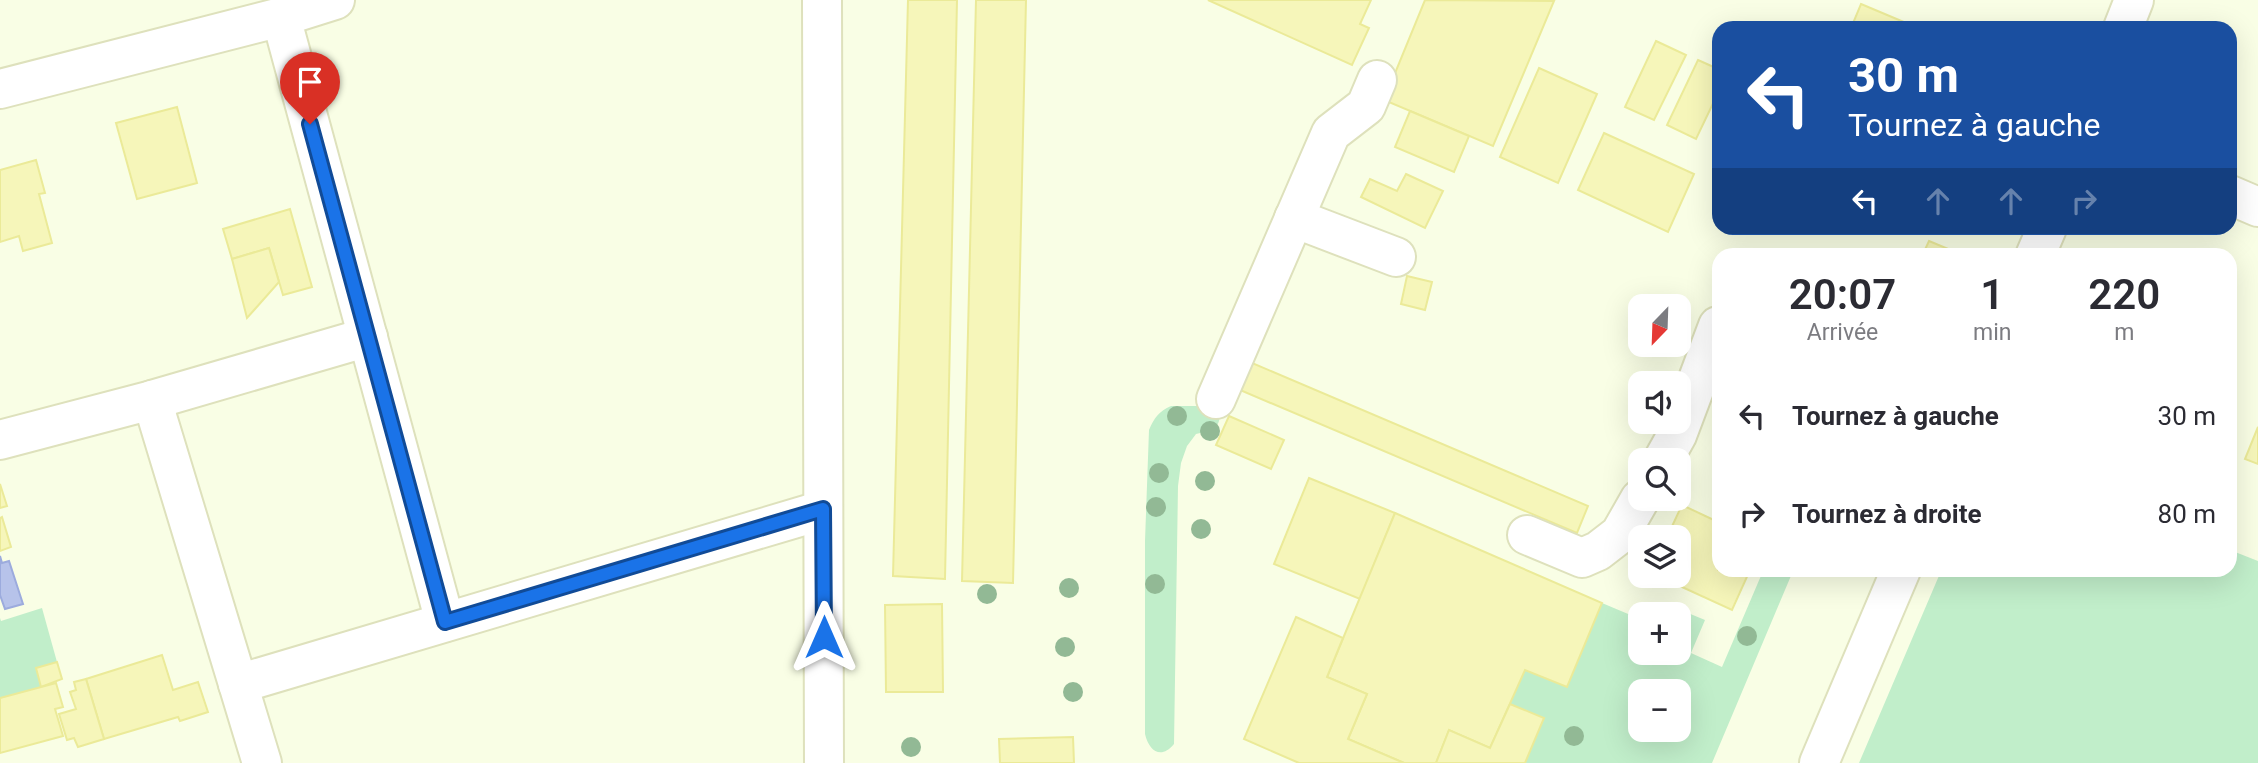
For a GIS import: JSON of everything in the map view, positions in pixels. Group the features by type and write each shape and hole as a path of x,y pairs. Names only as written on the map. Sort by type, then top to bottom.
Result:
{"street":[{"path":"0,89 281,17 335,0"},
{"path":"822,0 824,763"},
{"path":"2126,21 2134,0"},
{"path":"281,17 445,622"},
{"path":"1216,399 1331,133 1366,106 1377,80"},
{"path":"2237,198 2258,207"},
{"path":"1294,218 1396,257"},
{"path":"0,440 152,400 368,337"},
{"path":"1670,448 1712,342"},
{"path":"152,400 262,763"},
{"path":"238,684 823,509"},
{"path":"1527,535 1582,558 1598,551 1620,534 1633,511"},
{"path":"1819,763 1898,577"}],"green space":[{"path":"1171,406 1198,406 1219,413 1219,418 1214,428 1196,434 1187,446 1181,463 1178,486 1174,744 1165,752 1160,752 1149,745 1145,734 1145,541 1149,430 1157,415"},
{"path":"2237,553 2258,561 2258,763 1859,763 1938,577 2237,577"},
{"path":"1760,577 1790,577 1712,763 1525,763 1544,718 1510,704 1525,670 1567,687 1602,603 1628,614 1628,665 1691,665 1691,653 1722,667"},
{"path":"42,608 57,662 36,668 41,687 0,698 0,618 1,621"},
{"path":"1691,614 1705,620 1691,653"}],"water":[{"path":"0,556 2,563 9,561 23,604 5,609 0,595"}],"building":[{"path":"908,0 957,0 945,579 893,576"},
{"path":"976,0 1026,0 1013,583 962,581"},
{"path":"1208,0 1371,0 1360,24 1369,28 1352,65"},
{"path":"1425,0 1554,1 1493,146 1384,100"},
{"path":"1861,4 1901,21 1854,21"},
{"path":"1656,41 1686,55 1654,120 1625,107"},
{"path":"1698,60 1712,66 1712,106 1696,139 1667,125"},
{"path":"1539,68 1597,94 1558,183 1500,157"},
{"path":"177,107 197,183 137,199 116,123"},
{"path":"1410,111 1469,136 1454,172 1395,147"},
{"path":"1604,133 1694,174 1668,232 1578,190"},
{"path":"36,160 45,193 39,194 52,243 23,251 19,236 0,242 0,170"},
{"path":"1406,174 1443,191 1425,228 1361,197 1370,179 1397,191"},
{"path":"290,209 312,287 283,295 269,248 232,259 223,229"},
{"path":"1929,241 1946,248 1926,248"},
{"path":"269,248 279,282 247,318 232,259"},
{"path":"1407,276 1432,282 1425,310 1401,304"},
{"path":"1245,360 1588,506 1577,533 1233,387"},
{"path":"1229,416 1284,440 1271,469 1216,445"},
{"path":"2258,427 2258,464 2245,459"},
{"path":"1309,478 1395,513 1360,599 1274,564"},
{"path":"0,484 7,506 0,508"},
{"path":"1691,509 1712,519 1712,577 1747,577 1732,610 1684,588 1691,588 1691,525 1673,525 1679,511"},
{"path":"1395,513 1602,603 1567,687 1525,670 1490,748 1449,730 1436,763 1404,763 1348,739 1367,694 1327,677"},
{"path":"2,517 11,547 0,551 0,518"},
{"path":"942,604 943,692 886,692 885,605"},
{"path":"1296,617 1343,638 1327,677 1367,694 1348,739 1404,763 1299,763 1244,739"},
{"path":"162,655 173,690 198,682 208,712 180,721 178,717 104,739 86,679"},
{"path":"57,662 62,679 41,687 36,668"},
{"path":"86,679 104,739 78,747 74,738 67,740 59,714 76,709 70,692 76,690 74,682"},
{"path":"56,683 63,707 55,709 63,736 0,753 0,698"},
{"path":"1510,704 1544,718 1525,763 1436,763 1449,730 1490,748"},
{"path":"1073,737 1074,763 1000,763 999,739"}],"route":[{"path":"310,124 445,622 823,509 824,637"}]}
